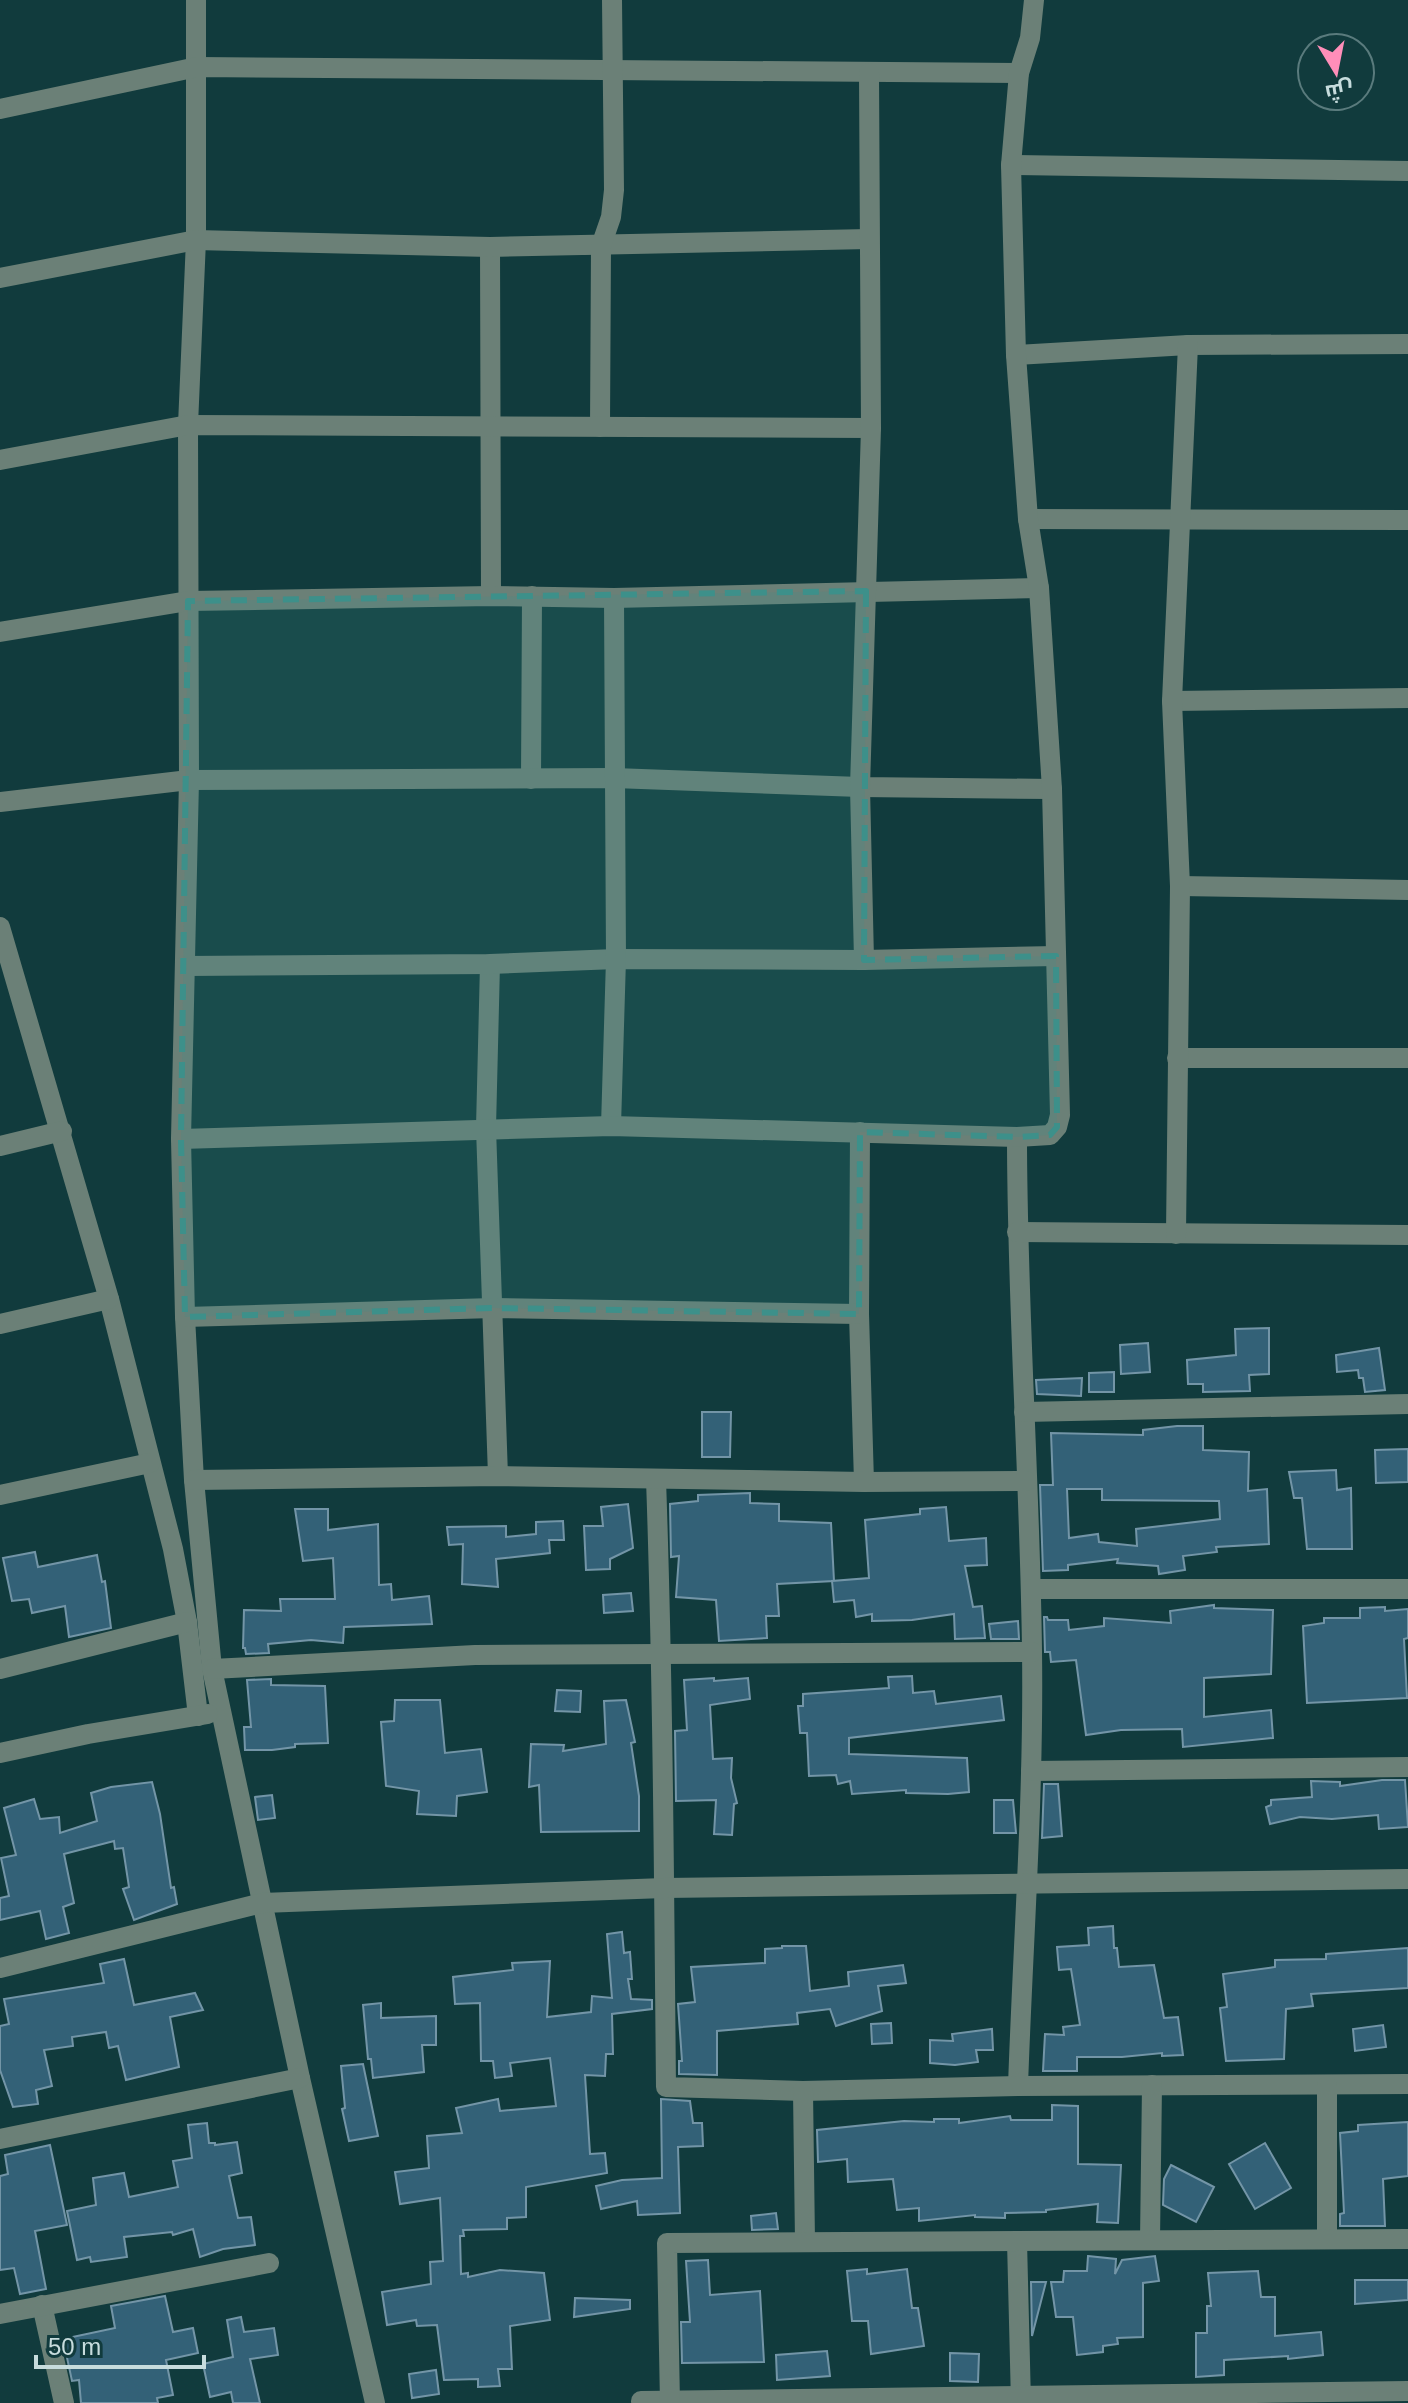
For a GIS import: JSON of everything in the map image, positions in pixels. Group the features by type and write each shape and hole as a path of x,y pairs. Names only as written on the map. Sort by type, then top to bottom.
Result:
{"street":[{"path":"196,0 196,240 188,425 189,780 181,1139 185,1317 194,1480 212,1669 300,2078 375,2403"},
{"path":"600,427 601,246 611,217 614,190 612,0"},
{"path":"181,1139 611,1126 1017,1137 1050,1135 1057,1127 1060,1115 1052,789 1039,588 1028,519 1016,355 1011,165 1019,73 1030,38 1034,0"},
{"path":"0,109 197,67 1019,73"},
{"path":"864,960 860,787 871,428 869,73"},
{"path":"1011,165 1408,171"},
{"path":"0,278 196,240 490,247 869,239"},
{"path":"490,247 491,596"},
{"path":"1016,355 1188,345 1408,344"},
{"path":"1176,1234 1180,886 1172,701 1188,345"},
{"path":"0,460 188,425 871,428"},
{"path":"1028,519 1408,520"},
{"path":"0,632 188,601 491,596 614,598 1039,588"},
{"path":"531,779 532,596"},
{"path":"611,1126 616,959 614,598"},
{"path":"1172,701 1408,698"},
{"path":"0,802 189,780 614,778 860,787 1052,789"},
{"path":"1180,886 1408,890"},
{"path":"0,927 5,964 62,1131 109,1299 173,1549 187,1622 198,1716"},
{"path":"185,966 1056,956"},
{"path":"490,964 486,1128 498,1476"},
{"path":"1177,1058 1408,1058"},
{"path":"0,1146 62,1131"},
{"path":"860,1132 859,1314 864,1482"},
{"path":"1017,1137 1017,1232 1032,1652 1031,1771 1018,2086"},
{"path":"1017,1232 1408,1235"},
{"path":"0,1324 109,1299"},
{"path":"185,1317 493,1308 859,1314"},
{"path":"1024,1412 1408,1404"},
{"path":"0,1495 150,1463"},
{"path":"194,1480 498,1476 864,1482 1026,1481"},
{"path":"656,1479 662,1653 661,1813 666,2087 803,2091 1018,2086 1408,2084"},
{"path":"1031,1589 1408,1589"},
{"path":"0,1669 187,1622"},
{"path":"212,1669 475,1655 1032,1652"},
{"path":"0,1753 88,1734 222,1713"},
{"path":"1031,1771 1408,1767"},
{"path":"0,1968 262,1903 664,1888 1408,1879"},
{"path":"0,2139 300,2078"},
{"path":"1150,2240 1152,2085"},
{"path":"1327,2086 1327,2239"},
{"path":"803,2091 805,2242"},
{"path":"670,2401 667,2243 1408,2239"},
{"path":"1017,2241 1021,2399"},
{"path":"0,2314 269,2263"},
{"path":"42,2305 64,2403"},
{"path":"641,2401 1021,2399 1408,2391"}],"highlighted area":[{"path":"866,591 864,960 1056,956 1057,1127 1050,1135 1017,1137 860,1132 859,1314 493,1308 185,1317 181,1139 188,601"}],"building":[{"path":"1269,1328 1269,1374 1249,1375 1250,1391 1203,1392 1203,1384 1188,1384 1187,1360 1236,1355 1235,1329"},
{"path":"1148,1343 1150,1372 1121,1374 1120,1345"},
{"path":"1379,1348 1385,1390 1365,1392 1358,1370 1337,1372 1336,1355"},
{"path":"1114,1372 1114,1392 1089,1392 1089,1373"},
{"path":"1082,1378 1081,1396 1037,1394 1036,1380"},
{"path":"702,1412 731,1412 730,1457 702,1457"},
{"path":"1203,1426 1203,1450 1249,1452 1248,1491 1267,1489 1269,1544 1216,1547 1217,1552 1183,1556 1185,1570 1159,1574 1158,1566 1117,1563 1118,1559 1068,1565 1068,1570 1043,1571 1040,1485 1053,1485 1051,1433 1143,1435 1143,1430","holes":["1067,1489 1102,1489 1102,1500 1219,1501 1220,1519 1136,1529 1137,1546 1099,1542 1098,1534 1069,1538"]},
{"path":"1408,1449 1408,1482 1376,1483 1375,1450"},
{"path":"1336,1470 1337,1490 1351,1488 1352,1549 1307,1549 1302,1498 1294,1498 1289,1472"},
{"path":"750,1493 750,1503 779,1504 779,1521 831,1523 834,1581 777,1584 779,1616 766,1616 767,1638 719,1641 716,1600 676,1597 679,1556 671,1557 670,1504 698,1501 698,1495"},
{"path":"628,1504 633,1548 610,1559 610,1569 586,1570 584,1526 603,1526 601,1507"},
{"path":"946,1507 949,1541 986,1538 987,1565 965,1566 973,1607 982,1606 985,1638 955,1639 954,1614 912,1620 872,1621 872,1614 856,1617 854,1600 834,1602 832,1581 869,1578 865,1520 920,1514 920,1509"},
{"path":"295,1509 328,1509 328,1530 378,1524 379,1585 391,1584 392,1600 429,1596 432,1624 344,1627 343,1643 311,1640 268,1644 269,1653 246,1654 243,1648 244,1610 281,1611 280,1599 335,1599 333,1558 303,1561"},
{"path":"563,1521 564,1540 549,1540 550,1553 496,1559 498,1587 462,1584 463,1544 449,1545 447,1527 506,1526 506,1537 536,1534 536,1522"},
{"path":"35,1552 38,1567 97,1555 102,1582 105,1581 111,1628 69,1637 65,1606 32,1613 29,1599 12,1601 3,1558"},
{"path":"631,1593 633,1611 604,1613 603,1595"},
{"path":"1214,1605 1214,1608 1273,1610 1271,1674 1204,1678 1204,1717 1271,1710 1273,1738 1183,1747 1182,1729 1121,1730 1086,1735 1076,1660 1051,1662 1050,1652 1045,1652 1044,1617 1048,1620 1068,1620 1069,1630 1104,1626 1104,1618 1171,1623 1170,1611"},
{"path":"1385,1607 1385,1611 1408,1609 1408,1638 1404,1639 1407,1698 1307,1703 1303,1626 1324,1623 1324,1618 1360,1618 1360,1608"},
{"path":"1018,1621 1019,1639 991,1639 989,1624"},
{"path":"912,1676 913,1693 934,1691 936,1704 1001,1696 1004,1720 849,1738 849,1754 967,1758 969,1792 906,1793 906,1790 852,1794 850,1781 838,1784 836,1775 809,1776 807,1733 800,1733 798,1706 803,1706 803,1694 889,1688 888,1677"},
{"path":"714,1678 714,1681 748,1678 750,1699 710,1705 713,1759 732,1758 731,1778 737,1803 734,1804 732,1835 714,1834 716,1800 676,1801 675,1731 687,1730 684,1680"},
{"path":"271,1679 271,1685 325,1686 328,1743 245,1750 244,1727 251,1727 247,1680"},
{"path":"557,1690 581,1691 580,1712 555,1711"},
{"path":"395,1700 440,1700 445,1753 481,1749 487,1792 457,1796 456,1816 417,1814 419,1791 386,1786 381,1722 394,1721"},
{"path":"626,1700 635,1742 631,1743 639,1796 639,1831 541,1832 539,1785 529,1787 531,1744 564,1745 563,1751 606,1744 604,1701"},
{"path":"1405,1780 1408,1827 1379,1829 1378,1815 1332,1819 1300,1817 1270,1824 1266,1807 1271,1805 1271,1800 1312,1797 1311,1781 1340,1782 1340,1786"},
{"path":"152,1782 171,1888 174,1887 177,1904 134,1920 123,1889 129,1887 123,1848 115,1849 114,1841 64,1854 74,1903 63,1907 69,1933 46,1939 40,1911 0,1920 0,1898 9,1896 1,1858 16,1855 4,1808 34,1799 40,1819 59,1817 60,1833 97,1821 91,1793"},
{"path":"1044,1784 1058,1784 1062,1836 1042,1838"},
{"path":"272,1795 275,1818 258,1820 255,1797"},
{"path":"994,1800 1013,1800 1016,1833 994,1833"},
{"path":"1113,1926 1119,1967 1154,1965 1164,2018 1178,2017 1183,2055 1077,2057 1077,2071 1043,2071 1045,2034 1064,2035 1063,2027 1080,2025 1071,1969 1059,1970 1057,1947 1089,1945 1088,1928"},
{"path":"622,1932 624,1953 630,1952 632,1979 628,1979 631,1999 652,2000 652,2009 612,2014 613,2054 606,2054 605,2076 585,2075 590,2154 605,2153 607,2173 526,2187 526,2217 507,2218 507,2229 463,2230 464,2236 460,2236 461,2274 468,2273 468,2277 500,2270 544,2273 550,2320 510,2326 512,2369 498,2369 500,2386 478,2387 478,2379 444,2380 437,2325 417,2326 416,2320 387,2325 382,2292 431,2284 430,2262 443,2261 440,2198 400,2204 395,2172 429,2168 427,2136 462,2133 456,2108 498,2099 500,2111 556,2106 550,2058 510,2063 512,2076 495,2078 493,2061 481,2061 480,2003 455,2004 453,1977 513,1970 512,1963 550,1961 547,2017 591,2012 592,1996 612,1998 607,1934"},
{"path":"806,1946 810,1991 849,1986 848,1972 903,1965 906,1983 878,1986 882,2011 836,2026 830,2009 797,2013 798,2024 717,2031 717,2075 679,2074 679,2061 682,2061 678,2004 695,2002 691,1967 765,1963 765,1949"},
{"path":"1408,1948 1408,1988 1311,1994 1313,2006 1286,2009 1284,2059 1226,2061 1220,2008 1227,2007 1223,1974 1275,1967 1275,1960 1326,1959 1326,1954"},
{"path":"124,1959 134,2005 195,1993 203,2010 170,2017 179,2067 126,2080 118,2046 109,2048 106,2032 72,2037 73,2046 44,2050 52,2086 36,2090 38,2104 13,2107 0,2070 0,2026 9,2024 4,1999 104,1983 100,1964"},
{"path":"381,2003 381,2018 436,2016 436,2045 422,2045 424,2072 373,2078 363,2005"},
{"path":"891,2023 892,2043 872,2044 871,2024"},
{"path":"1383,2025 1386,2047 1355,2051 1353,2029"},
{"path":"992,2029 993,2050 976,2050 978,2062 955,2065 930,2063 930,2040 953,2041 952,2034"},
{"path":"363,2064 378,2136 349,2141 342,2109 345,2108 341,2066"},
{"path":"661,2099 690,2101 693,2123 702,2123 703,2146 678,2147 680,2213 638,2215 637,2201 601,2209 596,2186 622,2180 662,2178"},
{"path":"1052,2105 1078,2106 1078,2164 1121,2165 1118,2223 1097,2222 1098,2204 1046,2212 1005,2213 1005,2218 975,2215 919,2221 919,2208 897,2210 893,2179 848,2182 847,2159 818,2162 817,2130 904,2121 934,2122 934,2119 959,2119 959,2123 1010,2116 1011,2120 1052,2120"},
{"path":"1408,2122 1408,2176 1383,2179 1385,2226 1340,2226 1340,2214 1344,2213 1340,2133 1358,2131 1358,2125"},
{"path":"207,2123 209,2143 237,2142 242,2173 229,2176 238,2218 251,2217 255,2245 223,2249 200,2257 193,2229 173,2235 172,2232 124,2237 127,2257 91,2262 90,2257 77,2260 67,2211 96,2205 93,2178 124,2173 129,2197 178,2187 173,2161 192,2158 188,2125"},
{"path":"1265,2143 1291,2188 1255,2209 1229,2164"},
{"path":"50,2145 67,2225 35,2231 46,2289 20,2294 14,2268 0,2270 0,2176 8,2174 5,2155"},
{"path":"1171,2165 1214,2187 1196,2222 1163,2205 1164,2179"},
{"path":"776,2213 778,2229 752,2230 751,2216"},
{"path":"1088,2256 1116,2259 1115,2274 1122,2260 1155,2256 1159,2281 1143,2283 1143,2337 1117,2338 1118,2344 1103,2346 1103,2352 1077,2355 1073,2317 1056,2317 1051,2282 1063,2282 1064,2271 1087,2271"},
{"path":"708,2260 710,2295 760,2291 764,2362 682,2363 681,2322 690,2322 686,2261"},
{"path":"867,2269 867,2274 907,2269 912,2308 918,2308 924,2346 871,2354 868,2321 852,2321 847,2271"},
{"path":"1258,2271 1261,2297 1275,2297 1275,2336 1321,2332 1323,2355 1224,2360 1224,2375 1196,2377 1196,2333 1207,2333 1207,2306 1211,2306 1208,2273"},
{"path":"1355,2280 1408,2280 1408,2300 1355,2304"},
{"path":"1031,2282 1046,2282 1032,2336"},
{"path":"165,2296 173,2332 193,2328 198,2353 166,2360 173,2395 157,2398 158,2403 81,2403 79,2380 72,2381 63,2339 115,2328 111,2306"},
{"path":"575,2298 630,2300 630,2309 574,2317"},
{"path":"241,2317 244,2332 274,2328 278,2355 250,2359 260,2403 233,2403 231,2392 210,2397 203,2364 233,2357 227,2320"},
{"path":"827,2351 830,2376 777,2380 776,2355"},
{"path":"950,2353 979,2354 978,2382 950,2381"},
{"path":"436,2370 439,2394 412,2398 409,2374"}]}
